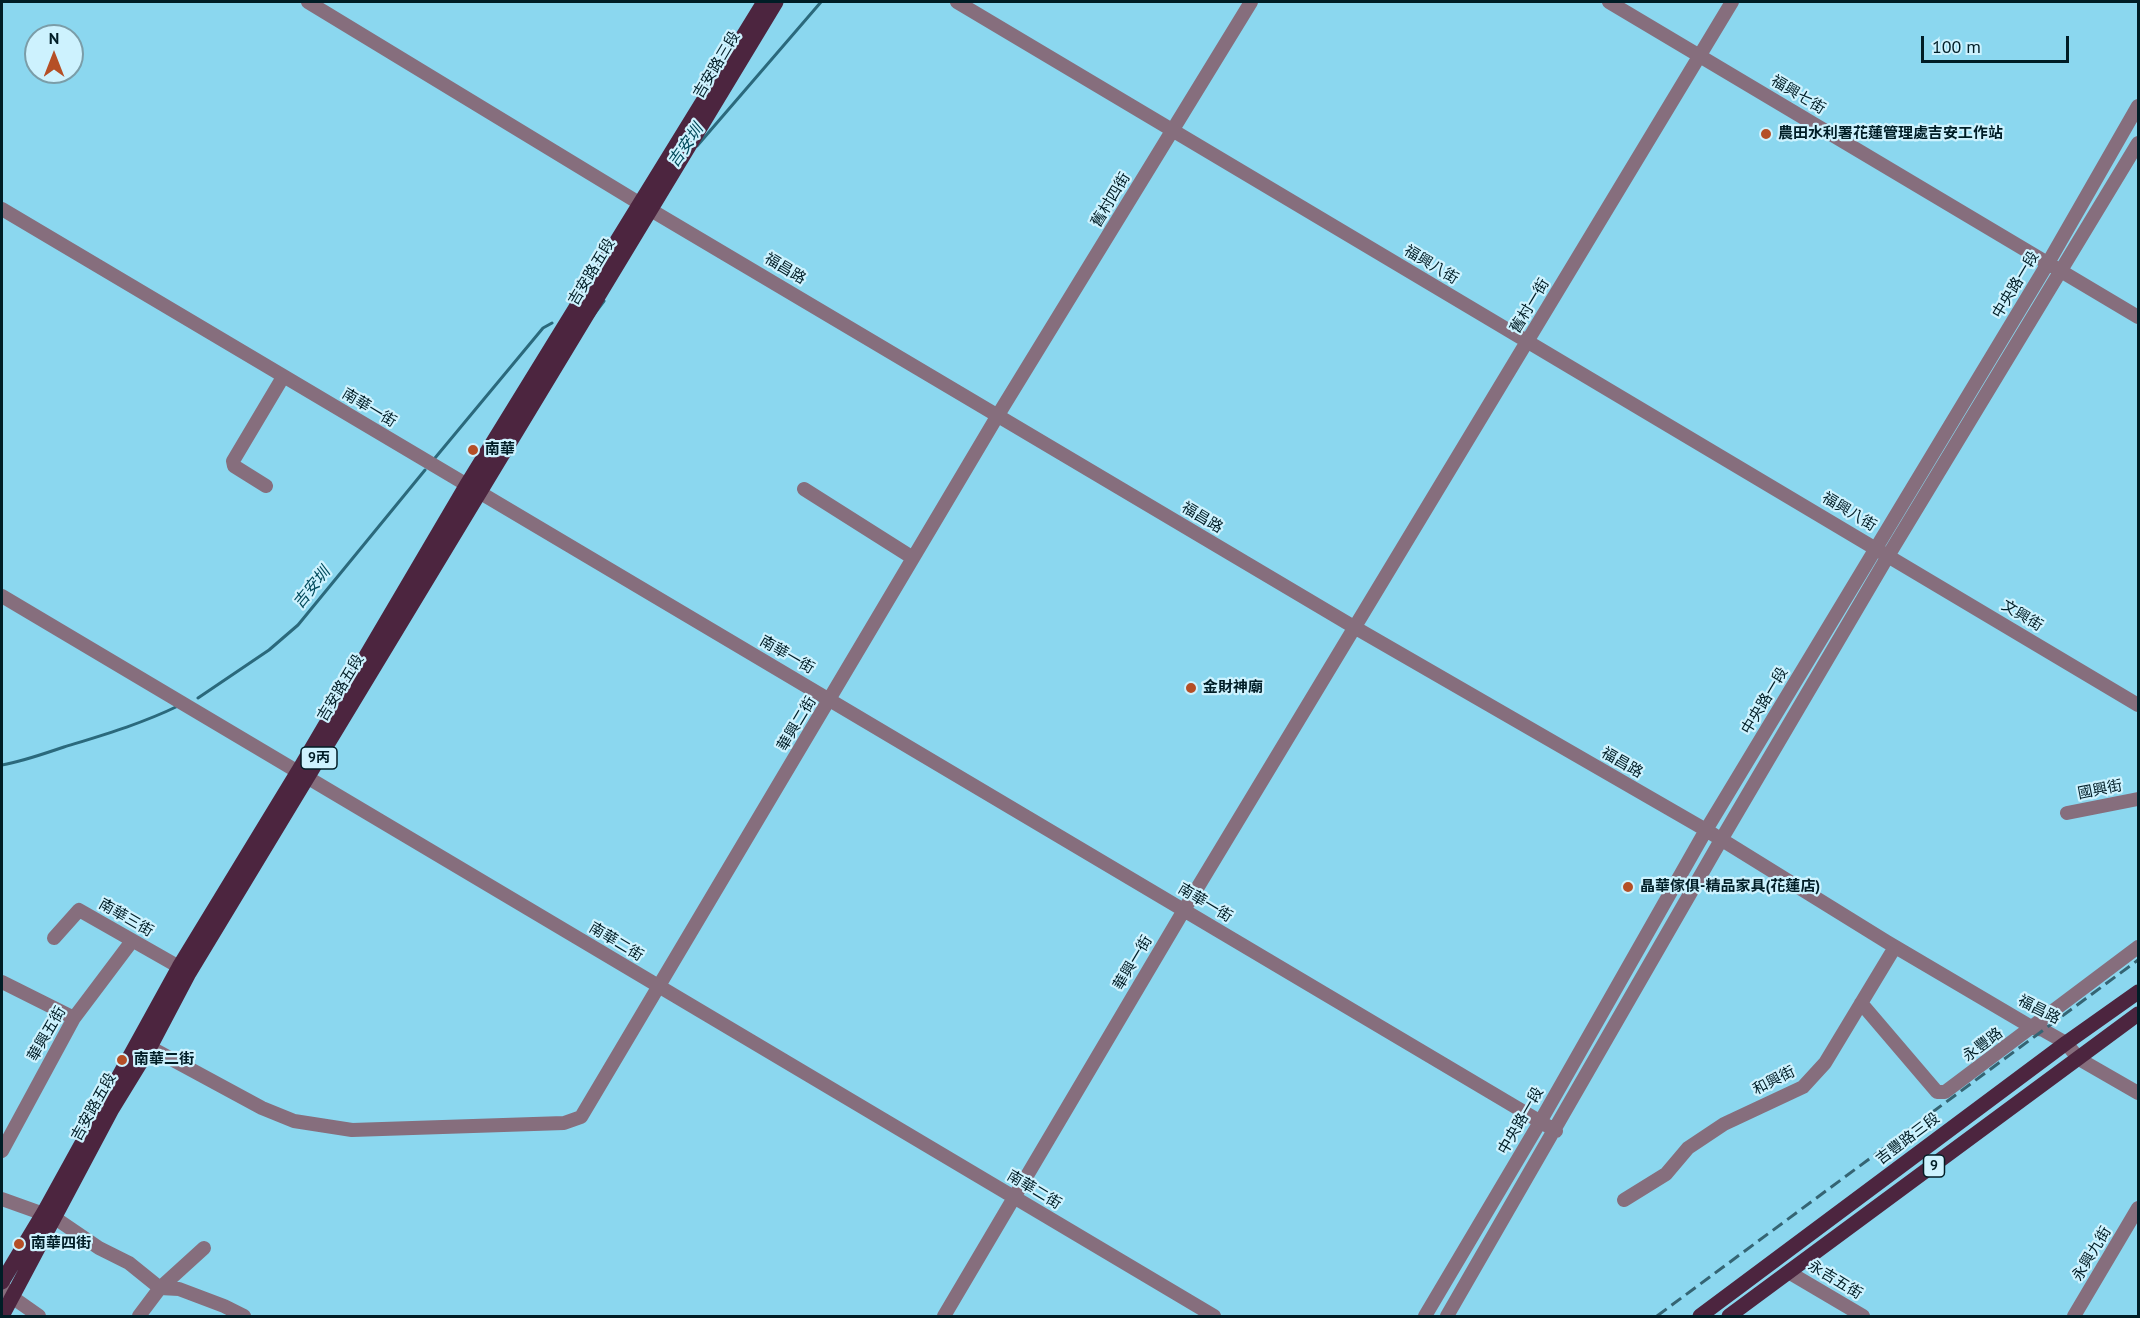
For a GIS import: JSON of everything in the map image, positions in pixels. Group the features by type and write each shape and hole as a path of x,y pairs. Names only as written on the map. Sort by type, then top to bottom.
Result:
{"main road":[{"name":"吉安路三段","path":"645,206 764,2"},
{"name":"吉安路三段","path":"645,206 776,2"},
{"name":"吉安路五段","path":"304,773 466,486 645,206"},
{"name":"吉安路五段","path":"2,1284 49,1215 112,1108 184,970 304,773 480,494 645,206"},
{"name":"吉豐路三段","path":"1700,1317 2066,1043 2139,992"},
{"name":"9","path":"1729,1317 2139,1014"},
{"name":"吉安路五段","path":"2,1317 49,1215"}],"street":[{"name":"福昌路","path":"308,2 645,206 1354,627 1706,830 1895,947 2033,1028 2043,1030 2066,1043 2079,1059"},
{"name":"福興八街","path":"957,2 1883,552"},
{"name":"舊村四街","path":"998,415 1251,2"},
{"name":"福興七街","path":"1609,2 2139,317"},
{"name":"舊村一街","path":"1354,627 1732,2"},
{"name":"中央路一段","path":"1447,1317 1556,1131 2139,105"},
{"name":"中央路一段","path":"1425,1317 1540,1122 1706,830 2062,272 2139,143"},
{"name":"南華一街","path":"2,209 1556,1131"},
{"path":"266,486 234,466 233,461 283,377"},
{"name":"華興二街","path":"144,1044 262,1108 294,1121 352,1130 564,1123 581,1117 660,988 998,415"},
{"path":"804,489 913,558"},
{"name":"文興街","path":"1883,552 2139,705"},
{"name":"南華二街","path":"2,596 304,773 660,988 1214,1317"},
{"name":"華興一街","path":"944,1317 1015,1198 1021,1183 1354,627"},
{"name":"國興街","path":"2067,813 2139,799"},
{"name":"南華三街","path":"54,938 79,910 184,970"},
{"name":"華興五街","path":"2,1152 74,1018 132,941"},
{"name":"和興街","path":"1624,1200 1666,1174 1688,1148 1724,1124 1803,1087 1824,1063 1895,947"},
{"name":"永豐路","path":"1861,1003 1936,1092 1954,1088 2139,947"},
{"path":"2,982 74,1018"},
{"path":"2079,1059 2139,1094"},
{"path":"2,1199 49,1215 99,1248 129,1263 160,1288 179,1289 224,1306 244,1317"},
{"name":"永興九街","path":"2074,1317 2139,1208"},
{"path":"139,1317 160,1288 204,1248"},
{"name":"永吉五街","path":"1790,1273 1863,1317"},
{"path":"2,1284 12,1297 39,1317"}],"waterway":[{"name":"吉安圳","path":"697,146 821,2"},
{"name":"吉安圳","path":"592,317 604,301"},
{"name":"吉安圳","path":"435,458 543,328 552,323"},
{"name":"吉安圳","path":"198,698 269,650 298,625 425,470"},
{"name":"吉安圳","path":"2,765 122,729 178,706"}],"railway":[{"path":"1657,1316 2138,960"}],"place":[{"name":"農田水利署花蓮管理處吉安工作站","path":"1766,134"},
{"name":"南華","path":"473,450"},
{"name":"金財神廟","path":"1191,688"},
{"name":"晶華傢俱-精品家具(花蓮店)","path":"1628,887"},
{"name":"南華二街","path":"122,1060"},
{"name":"南華四街","path":"19,1244"}]}
